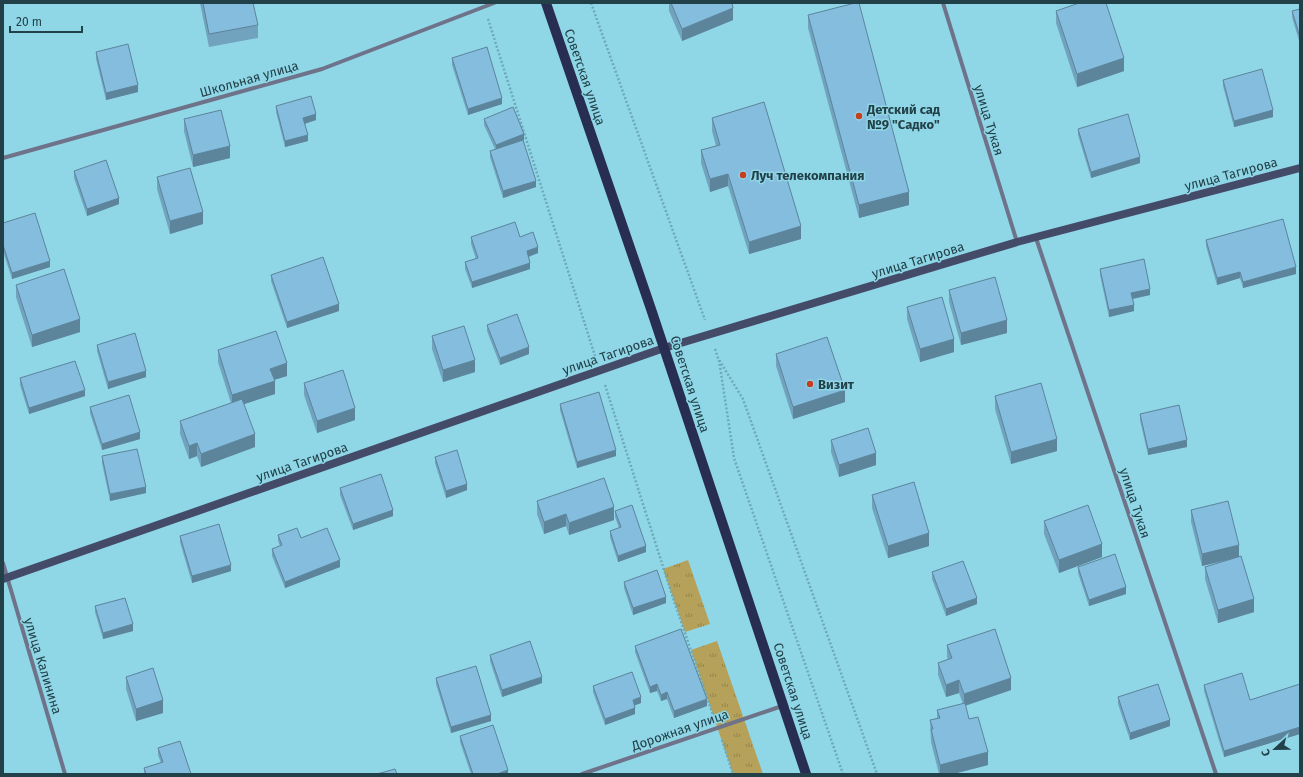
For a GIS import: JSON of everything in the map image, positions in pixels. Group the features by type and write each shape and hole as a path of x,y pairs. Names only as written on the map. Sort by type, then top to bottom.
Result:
{"main road":[{"name":"Советская улица","path":"546,3 664,348 806,774"}],"street":[{"name":"Школьная улица","path":"3,158 322,69 494,3"},
{"name":"улица Тукая","path":"943,3 1017,242"},
{"name":"улица Тагирова","path":"5,578 664,348 1017,242 1300,168"},
{"name":"улица Тукая","path":"1036,238 1216,774"},
{"name":"улица Калинина","path":"3,563 5,578 65,774"},
{"name":"Дорожная улица","path":"582,774 784,706"}],"path":[{"path":"592,3 718,358 734,458 843,774"},
{"path":"485,7 674,601 733,774"},
{"path":"718,358 743,400 877,774"}],"green space":[{"path":"688,560 710,624 685,632 663,569"},
{"path":"717,641 763,774 733,774 691,650"}],"building":[{"path":"203,3 253,3 258,25 209,34"},
{"path":"671,3 732,3 733,8 682,29"},
{"name":"Детский сад №9 \"Садко\"","path":"859,3 909,192 859,205 808,15"},
{"path":"1079,3 1106,3 1124,58 1077,74 1056,11"},
{"path":"1300,9 1300,37 1292,11"},
{"path":"128,44 138,85 106,93 96,52"},
{"path":"487,47 502,98 468,109 452,58"},
{"path":"1262,69 1273,110 1234,121 1223,80"},
{"path":"311,96 316,114 303,118 308,135 285,141 276,106"},
{"name":"Луч телекомпания","path":"764,102 801,226 749,242 728,174 710,179 701,150 720,145 712,118"},
{"path":"513,107 524,134 496,145 484,119"},
{"path":"221,110 230,146 193,155 184,119"},
{"path":"1128,114 1140,157 1091,172 1078,129"},
{"path":"523,140 536,181 503,191 490,151"},
{"path":"106,160 119,198 87,209 74,171"},
{"path":"190,168 203,212 170,221 157,177"},
{"path":"35,213 50,261 12,273 3,245 3,223"},
{"path":"1283,219 1296,267 1243,282 1240,272 1217,278 1206,240"},
{"path":"515,222 520,237 533,232 538,247 527,251 530,263 472,282 465,262 478,258 471,237"},
{"path":"323,257 339,304 287,322 271,275"},
{"path":"1144,259 1150,289 1131,293 1134,305 1109,310 1100,269"},
{"path":"64,269 80,319 32,335 16,285"},
{"path":"995,277 1007,320 961,333 949,290"},
{"path":"942,297 954,339 920,349 907,307"},
{"path":"517,314 529,347 500,358 487,325"},
{"path":"464,326 475,360 443,370 432,336"},
{"path":"276,331 287,363 270,369 275,381 232,395 218,350"},
{"path":"135,333 146,371 108,382 97,345"},
{"name":"Визит","path":"827,337 845,390 793,407 776,354"},
{"path":"75,361 85,390 29,408 20,378"},
{"path":"343,370 355,408 317,421 304,383"},
{"path":"1041,383 1057,439 1011,452 995,396"},
{"path":"599,392 616,450 577,462 560,404"},
{"path":"129,395 140,432 102,444 90,407"},
{"path":"242,399 255,434 201,454 197,443 189,446 180,421"},
{"path":"1179,405 1187,440 1148,449 1140,414"},
{"path":"868,428 876,453 839,465 831,440"},
{"path":"137,449 146,487 110,494 102,456"},
{"path":"457,450 467,484 446,491 435,457"},
{"path":"381,474 393,510 353,524 340,488"},
{"path":"604,478 614,507 569,523 566,514 544,522 537,501"},
{"path":"914,482 929,533 888,546 872,495"},
{"path":"1228,501 1239,545 1202,554 1191,510"},
{"path":"632,505 646,546 618,556 610,531 621,527 615,511"},
{"path":"1088,505 1102,544 1059,560 1044,521"},
{"path":"219,524 231,565 192,576 180,536"},
{"path":"297,528 301,538 327,528 340,560 285,582 272,549 282,545 278,535"},
{"path":"1115,554 1126,587 1089,600 1078,567"},
{"path":"1241,556 1254,599 1218,610 1205,567"},
{"path":"963,561 977,598 946,609 932,572"},
{"path":"657,570 666,597 633,608 624,582"},
{"path":"125,598 133,624 103,633 95,606"},
{"path":"681,629 707,699 674,711 667,692 661,695 657,684 650,687 635,646"},
{"path":"995,629 1011,678 964,694 959,680 946,685 938,663 952,658 947,645"},
{"path":"530,641 542,677 502,690 490,655"},
{"path":"476,666 491,715 451,727 436,678"},
{"path":"153,668 163,700 136,709 126,677"},
{"path":"632,672 641,697 633,700 635,708 605,719 593,686"},
{"path":"1242,673 1250,700 1300,684 1300,727 1224,751 1204,685"},
{"path":"1158,684 1170,720 1130,733 1118,697"},
{"path":"965,703 969,719 978,717 988,752 940,765 930,720 940,718 937,710"},
{"path":"493,725 508,770 497,774 473,774 460,736"},
{"path":"180,741 191,774 146,774 144,768 163,762 158,748"},
{"path":"395,769 397,774 377,774"}],"place":[{"name":"Детский сад №9 \"Садко\"","path":"859,116"},
{"name":"Луч телекомпания","path":"743,175"},
{"name":"Визит","path":"810,384"}]}
